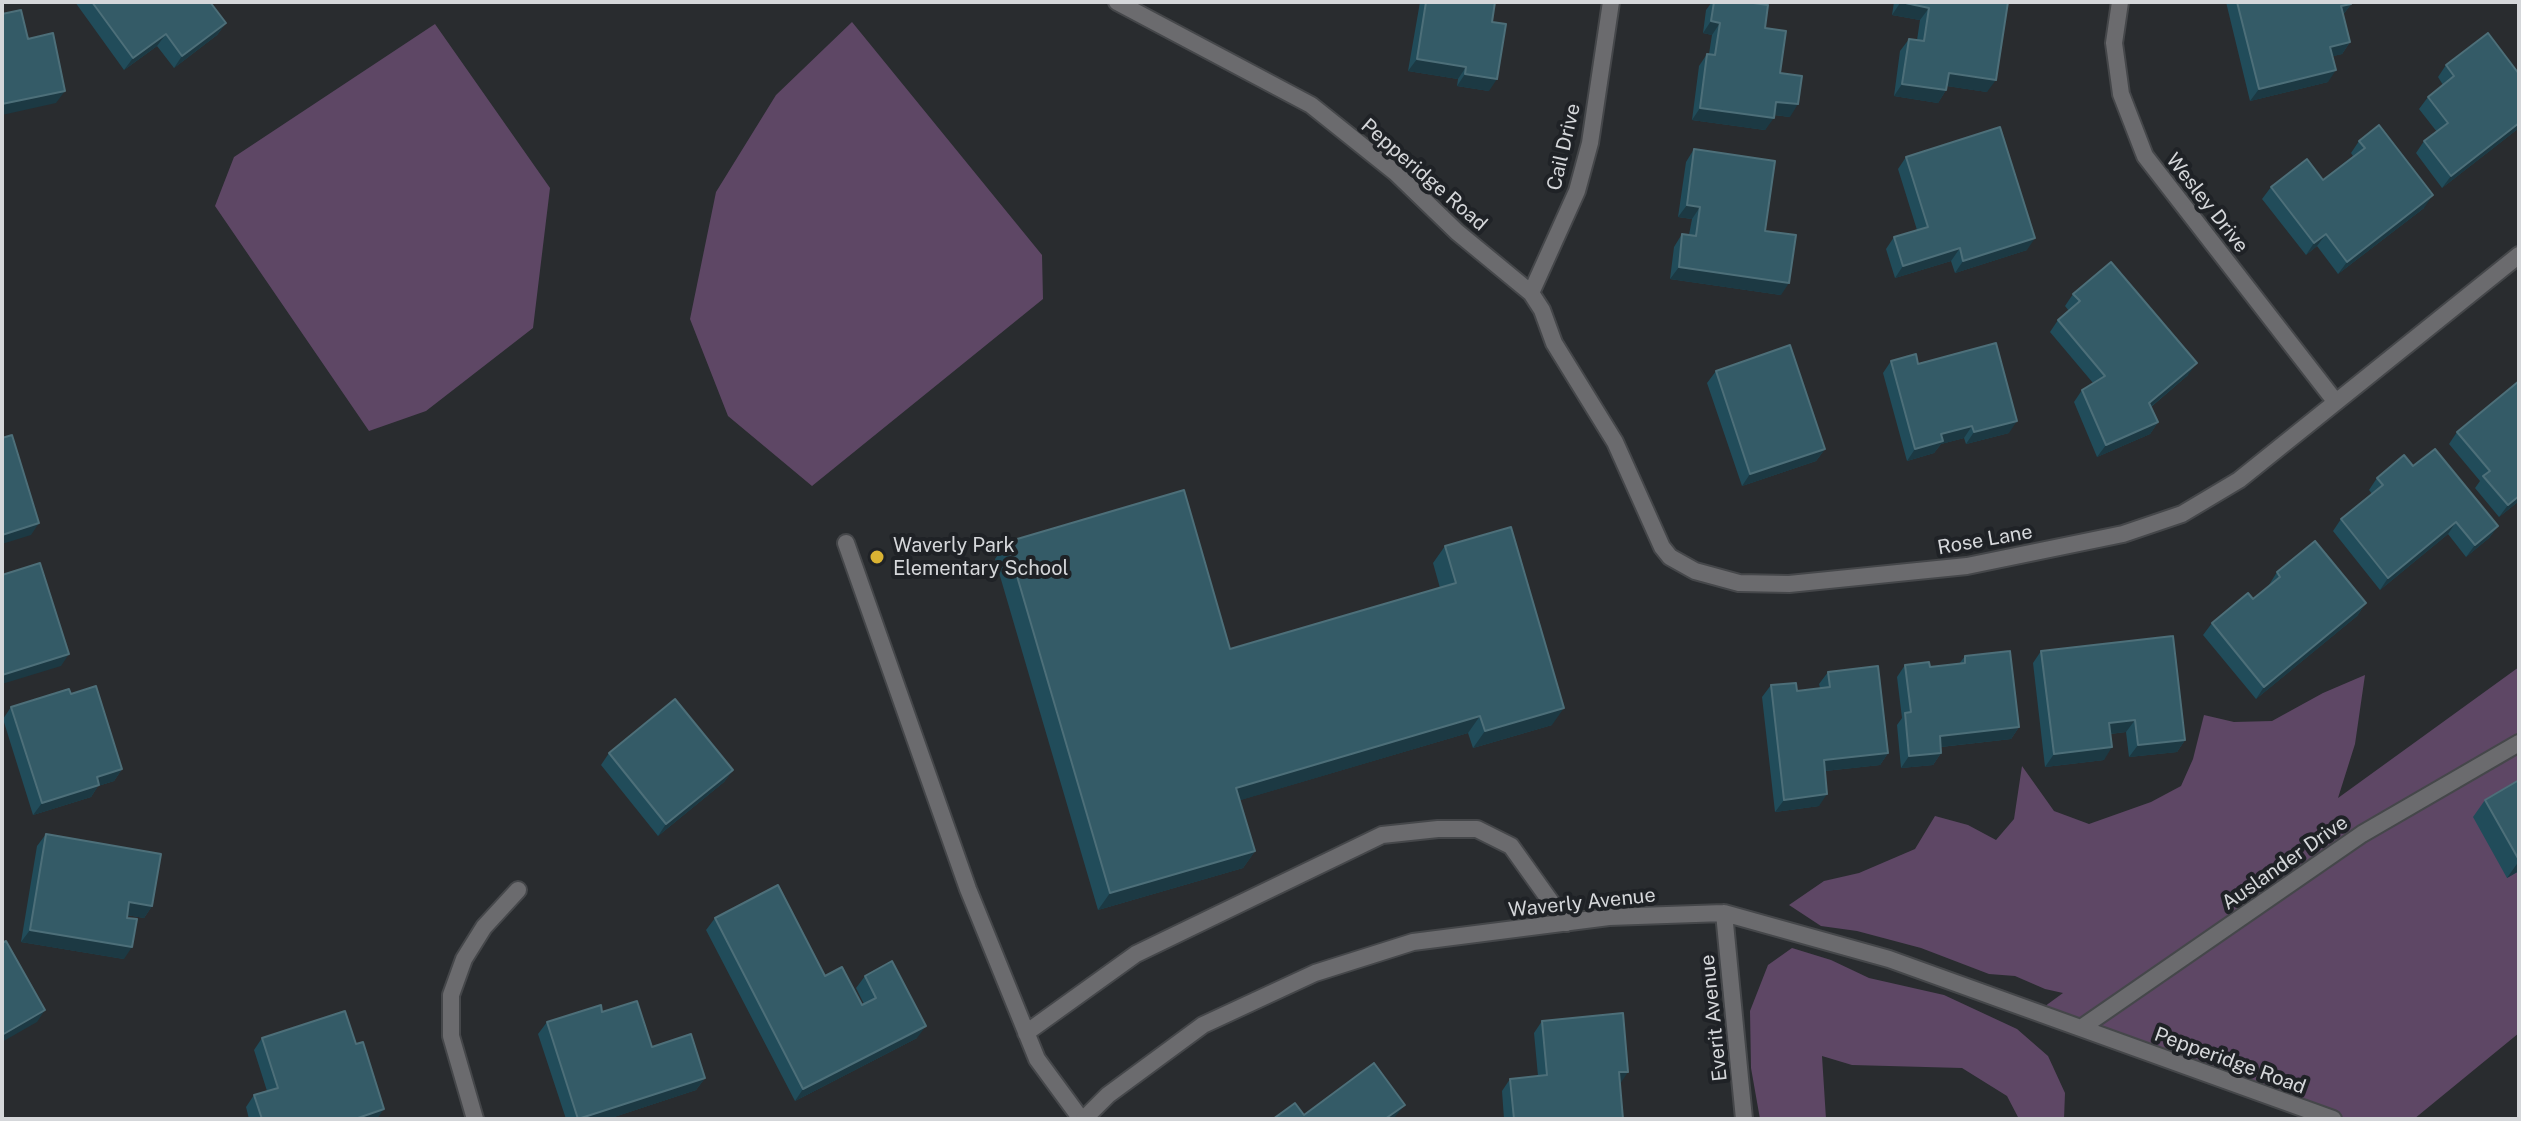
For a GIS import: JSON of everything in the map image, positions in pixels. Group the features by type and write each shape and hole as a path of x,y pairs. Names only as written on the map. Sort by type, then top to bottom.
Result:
{"street":[{"name":"Pepperidge Road","path":"1117,2 1311,105 1396,173 1457,232 1531,293"},
{"name":"Cail Drive","path":"1531,293 1577,191 1590,143 1611,2"},
{"name":"Wesley Drive","path":"2120,2 2114,43 2121,94 2145,156 2335,401"},
{"name":"Rose Lane","path":"1531,293 1542,310 1554,343 1615,442 1662,547 1670,557 1695,571 1764,586 1967,566 2123,534 2182,514 2239,480 2519,255"},
{"path":"846,543 968,889 1026,1033 1037,1059 1082,1119"},
{"name":"Auslander Drive","path":"2081,1028 2362,834 2519,743"},
{"path":"1026,1033 1136,954 1382,835 1438,829 1477,829 1511,846 1566,923"},
{"path":"475,1119 451,1036 451,995 464,959 484,927 518,890"},
{"name":"Waverly Avenue","path":"1082,1119 1108,1095 1203,1025 1315,973 1413,942 1609,917 1724,913 1889,959 2113,1040"},
{"name":"Everit Avenue","path":"1724,913 1744,1119"},
{"name":"Pepperidge Road","path":"2113,1040 2333,1119"}],"shaded area":[{"path":"852,22 1042,255 1043,299 812,486 728,416 690,319 716,192 776,95"},
{"path":"435,24 550,188 533,328 426,411 369,431 215,206 234,157"},
{"path":"2519,667 2519,1033 2414,1119 2309,1119 2037,1012 2063,993 2015,976 1989,974 1921,948 1857,931 1821,926 1789,905 1824,881 1859,873 1915,849 1935,816 1968,825 1996,840 2014,819 2022,766 2054,811 2089,824 2151,802 2181,786 2193,759 2204,715 2234,722 2272,721 2323,693 2365,675 2355,744 2338,798"},
{"path":"1792,948 1831,960 1869,978 1944,995 2017,1029 2048,1056 2065,1093 2064,1119 2019,1119 2007,1096 1962,1068 1852,1065 1822,1056 1826,1119 1760,1119 1751,1068 1750,1011 1768,965"}],"building":[{"path":"92,2 210,2 226,23 182,56 166,34 133,58"},
{"path":"1426,2 1495,2 1492,22 1506,24 1497,79 1465,74 1466,67 1417,59"},
{"path":"1714,2 1768,5 1765,28 1786,31 1780,73 1802,76 1798,104 1776,102 1774,118 1700,108 1707,54 1715,55 1720,23 1711,21"},
{"path":"1901,2 2008,2 1996,80 1949,73 1946,90 1902,84 1909,39 1924,41 1929,8"},
{"path":"2237,2 2350,2 2341,6 2350,42 2330,47 2336,70 2259,89"},
{"path":"21,10 28,39 53,33 65,91 2,104 2,14"},
{"path":"2488,33 2519,74 2519,123 2451,176 2424,141 2448,123 2428,97 2454,76 2446,65"},
{"path":"2379,125 2433,195 2347,262 2326,234 2314,243 2271,187 2307,159 2323,180 2365,148 2359,141"},
{"path":"2000,127 2035,238 1963,261 1960,248 1903,266 1894,237 1928,227 1906,157"},
{"path":"1694,149 1775,161 1765,231 1796,235 1789,283 1679,267 1682,234 1696,236 1700,207 1687,205"},
{"path":"2111,262 2197,363 2149,403 2158,422 2106,445 2082,390 2105,376 2058,320 2080,301 2073,294"},
{"path":"1996,343 2017,421 1974,432 1972,426 1941,434 1943,441 1915,449 1891,361 1916,354 1918,364"},
{"path":"1790,345 1825,449 1750,474 1716,371"},
{"path":"2519,381 2519,496 2508,505 2483,476 2490,471 2457,432"},
{"path":"12,435 39,523 2,535 2,438"},
{"path":"2435,449 2498,526 2475,545 2456,522 2388,578 2341,519 2383,485 2377,478 2404,455 2413,466"},
{"path":"1184,490 1230,649 1456,583 1445,546 1511,527 1564,708 1485,731 1480,716 1236,788 1255,851 1110,893 1007,542"},
{"path":"2315,541 2366,603 2264,687 2212,623 2248,593 2253,599 2280,577 2277,572"},
{"path":"40,563 69,654 2,675 2,575"},
{"path":"2173,636 2185,740 2138,745 2135,720 2109,723 2112,747 2054,754 2041,651"},
{"path":"2010,651 2019,727 1940,736 1941,753 1909,756 1905,713 1911,712 1905,665 1929,662 1930,667 1965,663 1965,656"},
{"path":"1878,666 1888,753 1824,760 1827,794 1784,800 1771,685 1796,683 1797,691 1830,687 1828,672"},
{"path":"96,686 122,769 97,777 99,785 42,803 11,707 69,689 71,694"},
{"path":"675,699 733,770 666,824 609,753"},
{"path":"2519,780 2519,860 2485,800"},
{"path":"46,834 161,854 152,906 129,902 127,918 137,919 132,947 30,930"},
{"path":"778,885 825,976 842,967 862,1005 876,998 865,976 892,961 926,1026 803,1089 715,918"},
{"path":"6,941 45,1010 2,1035 2,943"},
{"path":"637,1001 652,1047 691,1034 705,1078 578,1119 547,1022 601,1005 602,1012"},
{"path":"345,1011 356,1044 363,1042 384,1109 355,1119 262,1119 254,1095 278,1088 262,1038"},
{"path":"1623,1013 1628,1072 1619,1072 1623,1119 1514,1119 1510,1079 1547,1075 1542,1021"},
{"path":"1374,1063 1405,1105 1385,1119 1273,1119 1295,1103 1304,1115"}],"place":[{"name":"Waverly Park Elementary School","path":"877,557"}]}
